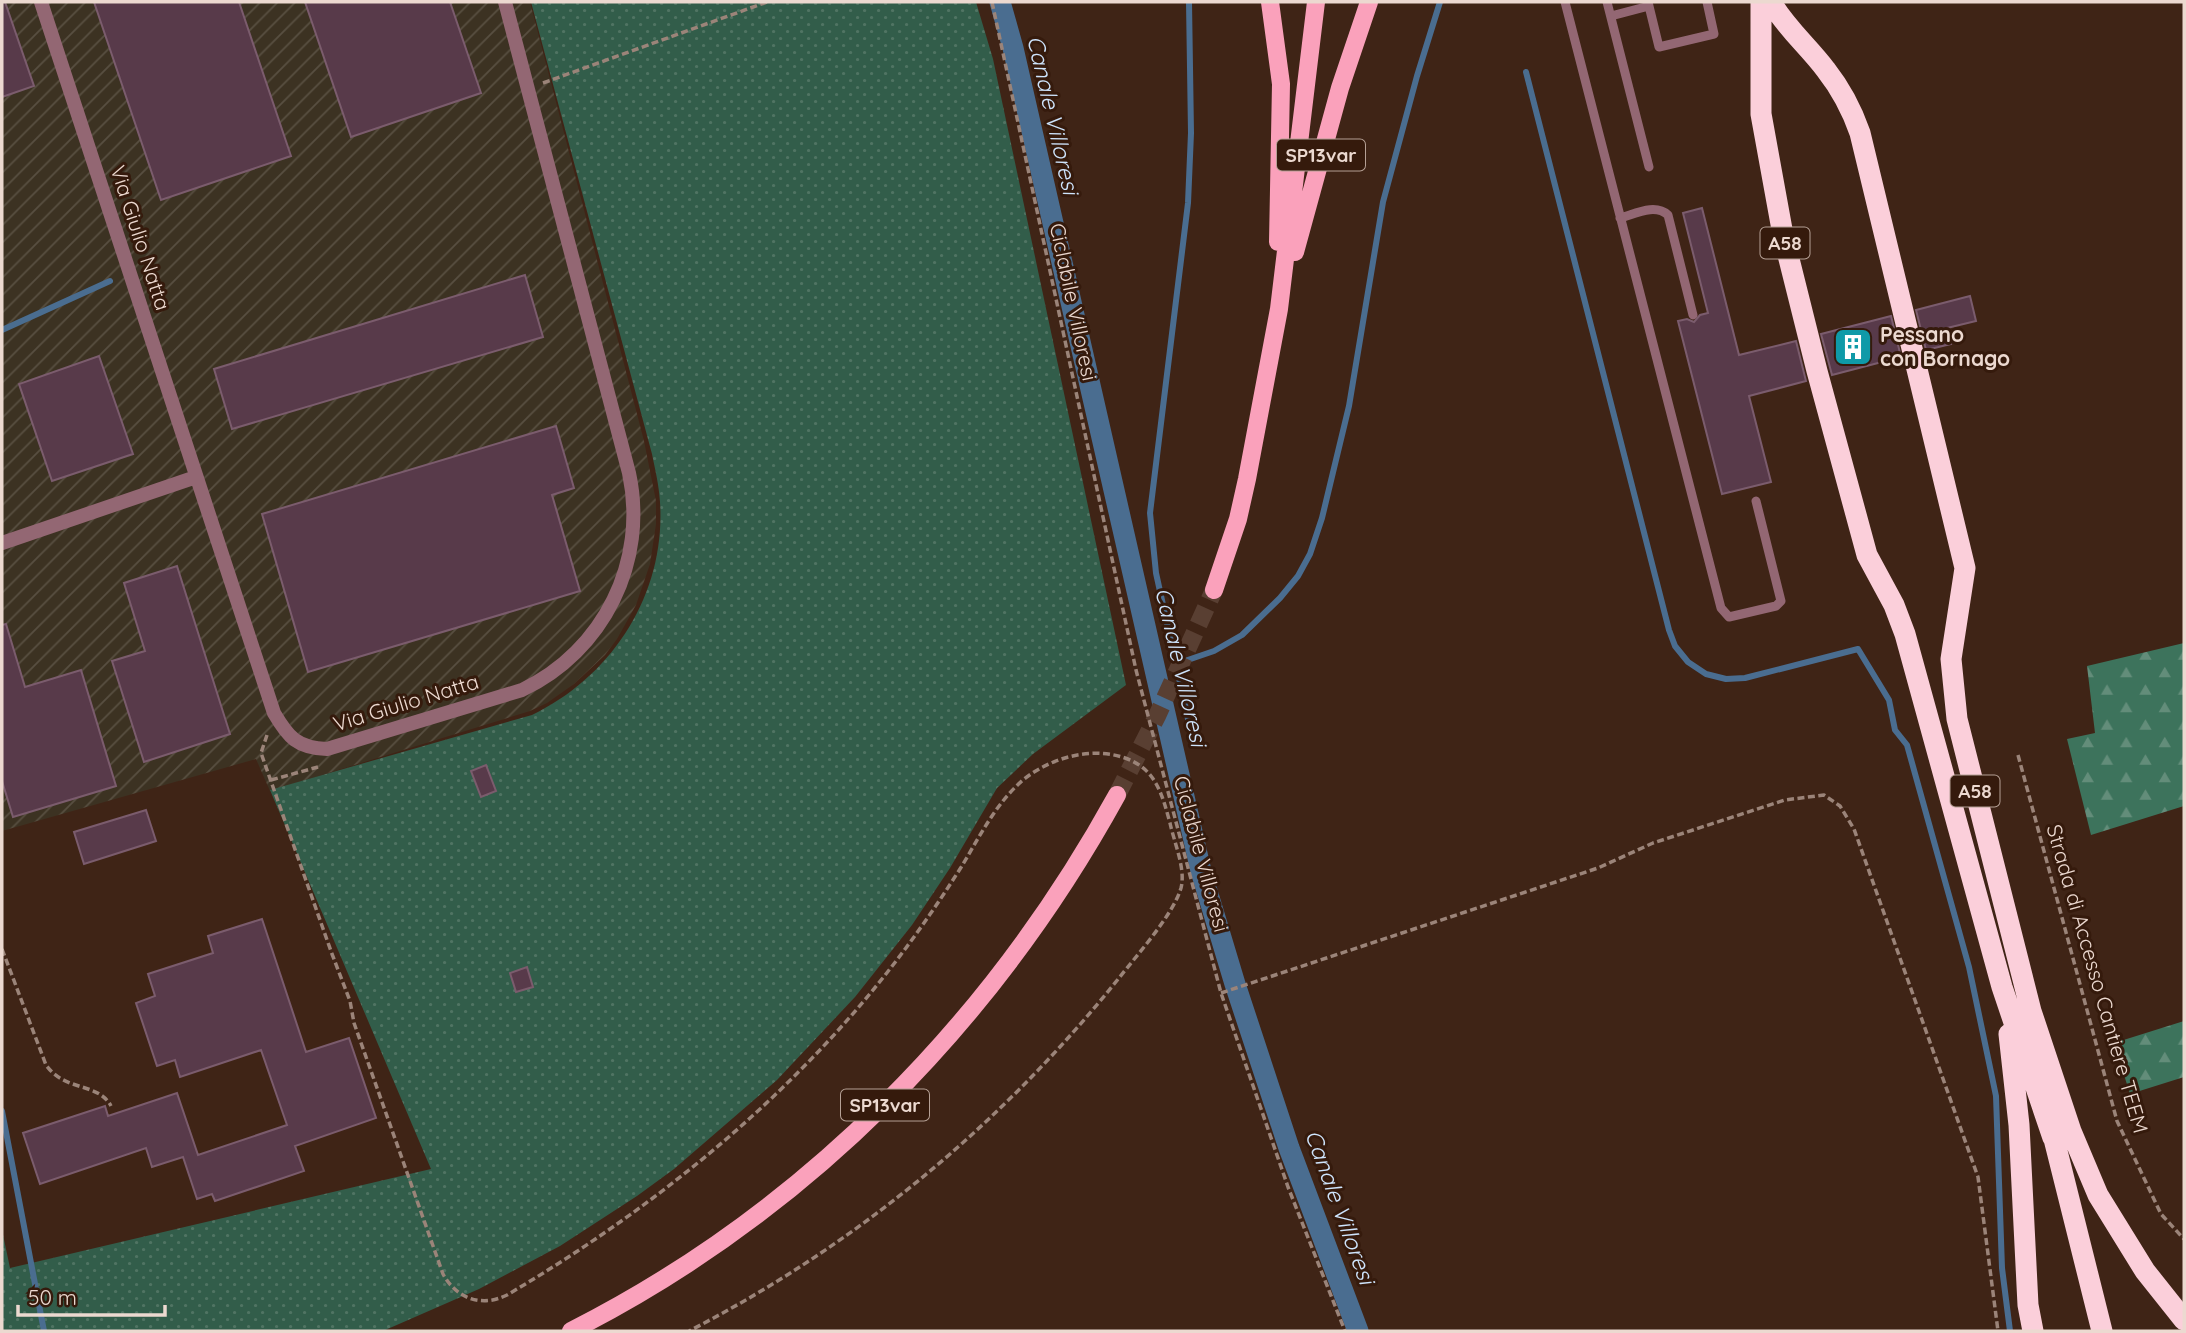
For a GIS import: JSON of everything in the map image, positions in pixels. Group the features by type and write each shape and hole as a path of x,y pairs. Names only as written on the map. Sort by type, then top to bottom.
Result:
{"highway":[{"name":"A58","path":"1761,2 1761,114 1783,235 1862,539 1875,573 1894,605 1905,634 2002,987 2053,1138 2102,1331"},
{"name":"A58","path":"1771,2 1789,29 1834,81 1852,111 1860,133 1965,568 1951,659 1957,719 2031,1011 2071,1131 2091,1180 2129,1247 2158,1289 2184,1320"},
{"name":"A58","path":"2002,987 2018,1113 2028,1305 2033,1331"},
{"name":"A58","path":"2031,1011 2053,1138"}],"main road":[{"name":"SP13var","path":"1270,2 1280,84 1277,198 1279,309"},
{"name":"SP13var","path":"1214,590 1238,519 1279,309 1316,2"},
{"name":"SP13var","path":"1279,309 1340,88 1368,2"},
{"name":"SP13var","path":"570,1331 663,1279 736,1231 814,1170 888,1103 947,1040 1010,962 1067,881 1117,795"}],"street":[{"name":"Via Giulio Natta","path":"41,2 274,713 289,737 307,746 327,749 537,684 560,667 588,640 610,609 629,559 634,523 632,490 505,2"},
{"path":"2,543 196,477"}],"lane":[{"path":"1565,2 1721,608 1729,617 1777,606 1781,601 1756,500"},
{"path":"1607,2 1649,167"},
{"path":"1611,16 1649,4 1659,47 1714,34 1707,2"},
{"path":"1620,218 1655,209 1666,213 1670,219 1693,315"}],"path":[{"path":"538,72 541,84 767,2"},
{"name":"Ciclabile Villoresi","path":"992,2 1136,670 1163,775 1223,993 1288,1187 1345,1331"},
{"path":"274,713 261,753 443,1273 456,1292 470,1299 485,1301 500,1298 518,1288 628,1217 733,1133 783,1086 832,1037 891,967 945,892 993,813 1023,780 1053,762 1095,754 1123,757 1154,777 1163,797 1180,864 1182,886 1170,910 1090,1014 1020,1089 965,1142 906,1191 824,1252 759,1293 688,1331"},
{"name":"Strada di Accesso Cantiere TEEM","path":"2018,755 2117,1121 2161,1214 2184,1240"},
{"path":"271,780 329,763"},
{"path":"1154,777 1163,775"},
{"path":"1223,993 1598,867 1653,842 1785,800 1824,795 1840,806 1854,828 1978,1177 1998,1331"},
{"path":"1182,886 1192,883"},
{"path":"2,948 46,1065 52,1074 65,1082 102,1093 111,1106"}],"shaded area":[{"path":"2,2 530,2 644,441 656,501 656,524 650,564 636,605 605,655 574,684 530,711 270,791 256,759 2,831"}],"green space":[{"path":"531,2 976,2 993,59 1126,685 1033,754 997,788 950,868 912,925 855,997 777,1080 674,1169 560,1246 479,1289 383,1331 2,1331 2,1230 10,1268 431,1169 270,790 532,715 587,678 610,654 629,628 654,568 660,536 660,502 652,454"},
{"path":"2184,643 2184,806 2091,835 2067,739 2095,733 2087,666"},
{"path":"2184,1021 2184,1077 2130,1094 2114,1043"}],"building":[{"path":"2,2 5,2 34,86 2,97"},
{"path":"94,2 239,2 291,156 161,200"},
{"path":"305,2 450,2 481,93 351,137"},
{"path":"1702,208 1739,355 1796,341 1806,381 1749,396 1771,482 1722,494 1678,321 1687,319 1694,322 1700,315 1708,313 1683,213"},
{"path":"525,275 543,337 232,429 214,369"},
{"path":"1970,296 1976,321 1947,328 1951,344 1926,350 1916,310"},
{"path":"1891,316 1901,357 1832,375 1821,334"},
{"path":"99,356 133,454 52,481 19,384"},
{"path":"556,426 574,488 552,495 580,591 308,672 262,514"},
{"path":"177,566 230,734 144,762 112,661 145,651 124,583"},
{"path":"6,624 25,687 81,670 116,786 13,817 2,781 2,625"},
{"path":"486,765 496,791 481,797 471,771"},
{"path":"146,810 156,841 84,864 74,832"},
{"path":"262,919 306,1052 349,1038 376,1118 295,1146 304,1171 215,1201 212,1194 197,1199 183,1157 152,1167 146,1148 40,1184 23,1133 105,1106 108,1116 177,1093 198,1155 287,1125 261,1050 180,1077 175,1060 157,1066 136,1003 155,996 148,974 213,953 208,936"},
{"path":"527,967 533,987 516,992 510,973"}],"waterway":[{"name":"Canale Villoresi","path":"1000,2 1013,48 1201,871 1289,1148 1358,1331"},
{"path":"1189,2 1191,133 1188,203 1150,513 1156,573 1190,728"},
{"path":"1176,664 1214,651 1242,635 1280,598 1298,576 1310,554 1322,518 1349,406 1383,202 1440,2"},
{"path":"1526,72 1675,646 1688,662 1706,674 1726,679 1745,678 1858,649 1889,700 1895,730 1907,745 1969,967 1996,1096 2002,1268 2010,1331"},
{"path":"2,330 110,281"},
{"path":"2,1111 44,1331"}],"tunnel":[{"path":"1117,795 1157,716 1214,590"}],"place":[{"name":"Pessano con Bornago","path":"1853,347"}]}
